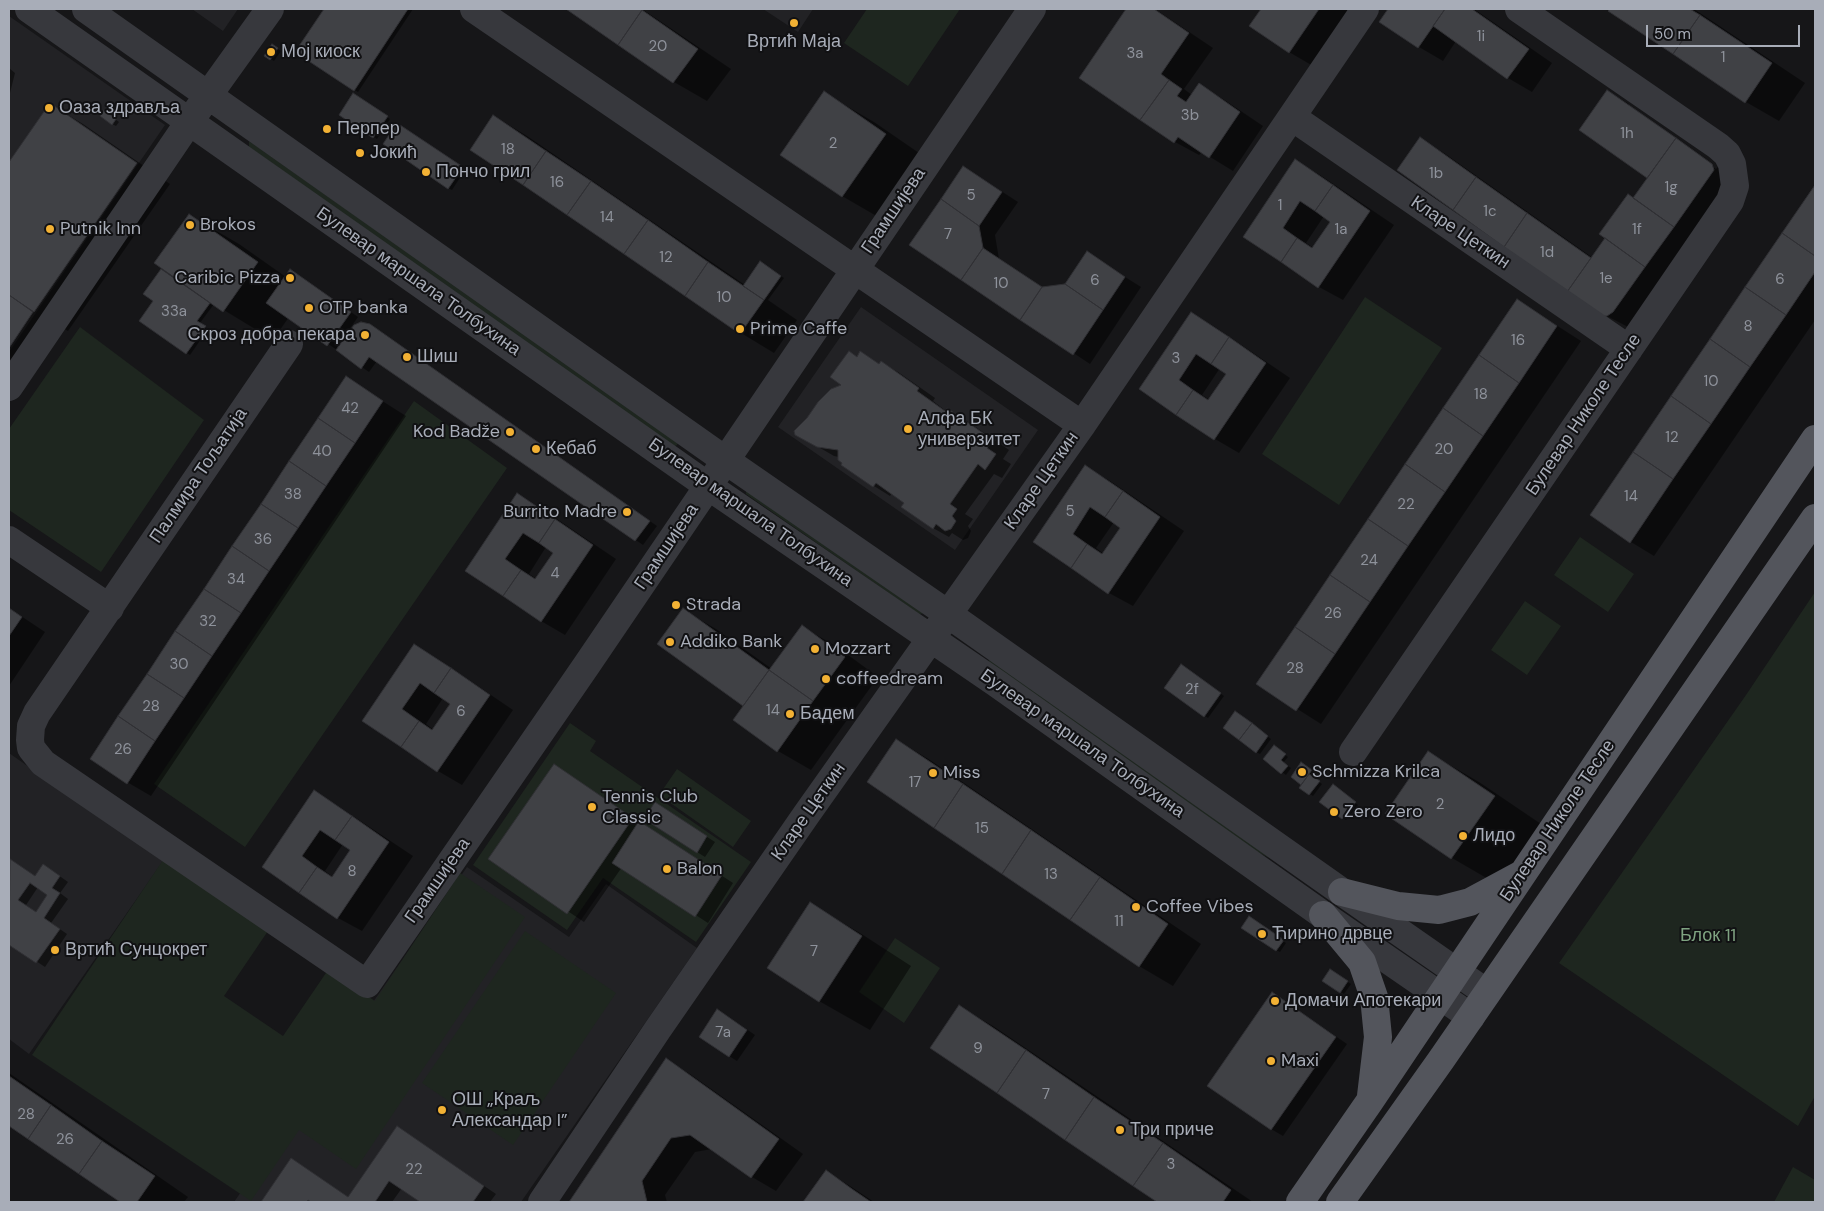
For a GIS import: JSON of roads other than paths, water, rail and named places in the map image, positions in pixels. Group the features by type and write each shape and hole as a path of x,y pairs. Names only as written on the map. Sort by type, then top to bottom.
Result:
{"main road":[{"name":"Булевар Николе Тесле","path":"1300,1202 1370,1102 1815,439"},
{"path":"1340,1202 1471,1017 1815,518"},
{"path":"1342,892 1398,906 1439,910 1470,902 1524,873"},
{"path":"1323,915 1362,962 1374,997 1378,1037 1370,1102"}],"street":[{"name":"Булевар маршала Толбухина","path":"30,9 708,486 931,637 1323,915 1471,1017"},
{"name":"Булевар маршала Толбухина","path":"86,9 725,460 948,614 1487,993"},
{"path":"9,387 208,94 270,9"},
{"path":"474,9 855,269"},
{"name":"Грамшијева","path":"367,984 586,666 1032,9"},
{"name":"Кларе Цеткин","path":"542,1202 658,1029 806,815 1082,425 1365,9"},
{"name":"Булевар Николе Тесле","path":"1353,752 1730,201 1735,186 1734,173 1727,154 1718,146 1520,9"},
{"name":"Кларе Цеткин","path":"1292,117 1629,349"},
{"name":"Кларе Цеткин","path":"855,269 1082,425"},
{"name":"Палмира Тољатија","path":"289,344 37,713 31,726 30,740 31,748 44,763 367,984"},
{"path":"9,540 110,608"}],"place":[{"name":"Вртић Маја","path":"794,23"},
{"name":"Мој киоск","path":"271,52"},
{"name":"Оаза здравља","path":"49,108"},
{"name":"Перпер","path":"327,129"},
{"name":"Јокић","path":"360,153"},
{"name":"Пончо грил","path":"426,172"},
{"name":"Brokos","path":"190,225"},
{"name":"Putnik Inn","path":"50,229"},
{"name":"Caribic Pizza","path":"290,278"},
{"name":"OTP banka","path":"309,308"},
{"name":"Prime Caffe","path":"740,329"},
{"name":"Скроз добра пекара","path":"365,335"},
{"name":"Шиш","path":"407,357"},
{"name":"Алфа БК универзитет","path":"908,429"},
{"name":"Kod Badže","path":"510,432"},
{"name":"Кебаб","path":"536,449"},
{"name":"Burrito Madre","path":"627,512"},
{"name":"Strada","path":"676,605"},
{"name":"Addiko Bank","path":"670,642"},
{"name":"Mozzart","path":"815,649"},
{"name":"coffeedream","path":"826,679"},
{"name":"Бадем","path":"790,714"},
{"name":"Schmizza Krilca","path":"1302,772"},
{"name":"Miss","path":"933,773"},
{"name":"Tennis Club Classic","path":"592,807"},
{"name":"Zero Zero","path":"1334,812"},
{"name":"Лидо","path":"1463,836"},
{"name":"Balon","path":"667,869"},
{"name":"Coffee Vibes","path":"1136,907"},
{"name":"Ћирино дрвце","path":"1262,934"},
{"name":"Вртић Сунцокрет","path":"55,950"},
{"name":"Домачи Апотекари","path":"1275,1001"},
{"name":"Maxi","path":"1271,1061"},
{"name":"ОШ „Краљ Александар I”","path":"442,1110"},
{"name":"Три приче","path":"1120,1130"}],"park label":[{"name":"Блок 11","path":"1708,936"}]}
